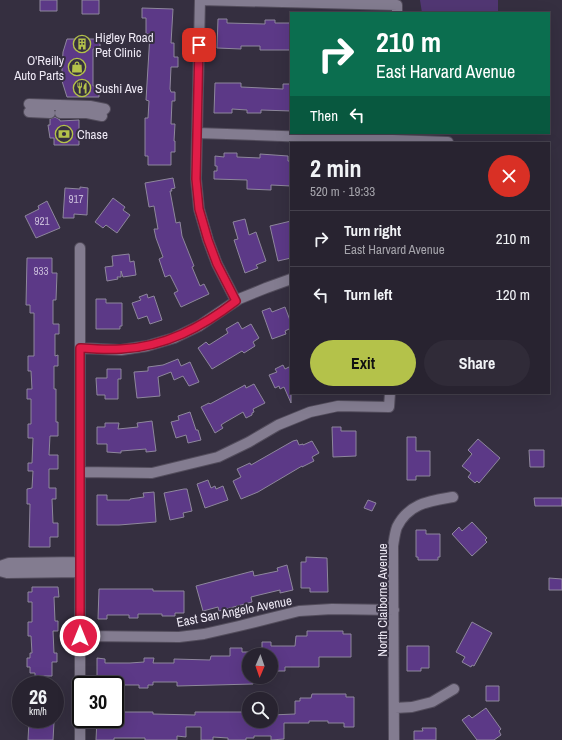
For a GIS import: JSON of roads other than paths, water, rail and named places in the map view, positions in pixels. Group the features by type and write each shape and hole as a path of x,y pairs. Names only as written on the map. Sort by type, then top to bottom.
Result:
{"street":[{"path":"236,301 217,264 199,209 196,179 200,0 315,2 397,9"},
{"path":"90,106 103,113 87,113 55,113 29,108 90,106"},
{"path":"197,133 448,142"},
{"path":"80,248 80,740"},
{"path":"80,348 121,350 147,346 174,338 199,326 236,301 266,288 290,280"},
{"path":"80,472 152,473 218,457 250,442 278,425 310,412 338,406 389,407 390,394"},
{"name":"North Claiborne Avenue","path":"394,740 393,546 397,527 407,514 418,504 453,497"},
{"path":"0,566 9,563 80,562"},
{"path":"0,571 7,573 80,572"},
{"name":"East San Angelo Avenue","path":"80,636 179,637 232,628 299,611 332,609 394,610"},
{"path":"395,708 412,707 432,702 454,689"}],"place":[{"name":"Higley Road Pet Clinic","path":"82,44"},
{"name":"O'Reilly Auto Parts","path":"77,67"},
{"name":"Sushi Ave","path":"82,88"},
{"name":"Chase","path":"64,134"}]}
